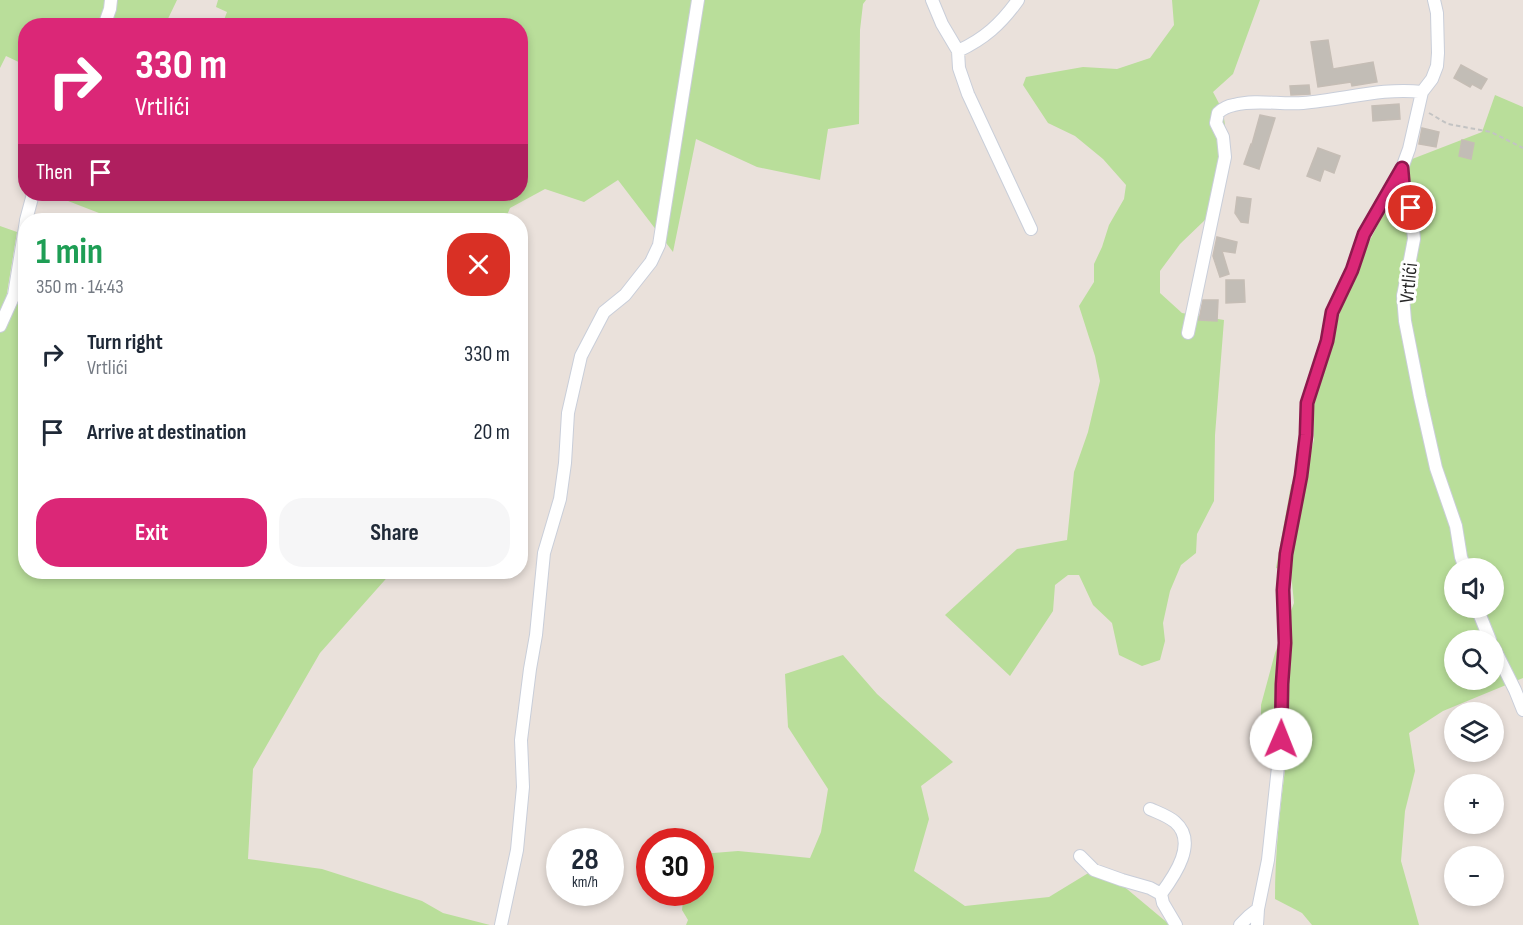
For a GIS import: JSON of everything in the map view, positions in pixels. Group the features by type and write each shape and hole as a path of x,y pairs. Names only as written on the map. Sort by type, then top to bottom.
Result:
{"street":[{"path":"107,18 111,0"},
{"path":"501,925 517,850 523,787 520,740 536,635 544,553 561,490 565,463 568,413 581,356 604,312 625,295 651,262 659,245 699,0"},
{"path":"932,0 957,51 958,68 968,94 1031,229"},
{"path":"957,51 987,34 1005,18 1018,0"},
{"name":"Vrtlići","path":"1434,0 1438,53 1436,73 1422,92 1409,149 1402,168 1404,191 1411,208 1414,239 1403,296 1405,321 1436,468 1456,526 1463,558"},
{"path":"1188,333 1225,157 1223,137 1216,123 1218,113 1235,104 1302,103 1403,90 1422,92"},
{"path":"1257,925 1268,860 1281,739 1285,643 1283,590 1286,554 1301,476 1307,403 1327,341 1332,312 1352,270 1364,234 1402,168"},
{"path":"0,326 14,295 18,270"},
{"path":"1504,668 1523,710"},
{"path":"1150,808 1176,823 1184,831 1186,841 1181,860 1161,894 1163,903 1176,925"},
{"path":"1080,856 1094,870 1150,888 1161,894"},
{"path":"1240,925 1258,909"}],"path":[{"path":"1419,106 1448,124 1491,132 1523,148"}],"green space":[{"path":"0,0 177,0 168,18 18,18 18,62 6,56 0,68"},
{"path":"218,0 866,0 863,4 860,30 859,124 828,129 820,180 757,167 696,139 673,252 618,180 584,202 545,189 528,198 528,18 225,18 227,12 216,7"},
{"path":"1172,0 1260,0 1233,74 1213,92 1223,111 1227,140 1206,219 1180,244 1160,271 1160,293 1182,313 1224,320 1215,435 1214,501 1197,534 1196,553 1181,565 1170,591 1163,623 1165,641 1160,660 1142,666 1119,655 1112,623 1093,605 1079,575 1068,575 1055,585 1053,611 1010,676 945,615 1017,549 1067,540 1074,472 1088,432 1100,381 1095,356 1079,306 1094,282 1094,264 1109,225 1124,199 1126,185 1103,159 1075,136 1048,123 1023,85 1026,77 1083,67 1117,69 1150,58 1174,25"},
{"path":"1495,95 1523,107 1523,678 1504,686 1504,630 1444,630 1444,690 1494,690 1465,702 1444,702 1444,711 1409,733 1415,771 1405,811 1401,861 1419,925 1312,925 1302,913 1275,899 1278,831 1286,762 1261,733 1261,705 1275,653 1294,603 1291,573 1276,568 1291,485 1307,466 1314,440 1314,395 1343,303 1407,161 1482,132"},
{"path":"68,201 523,201 510,208 508,213 99,213"},
{"path":"0,226 17,232 6,299 18,304 18,579 386,579 320,653 253,769 248,859 322,869 422,901 443,913 490,925 0,925"},
{"path":"843,655 877,694 953,762 921,786 929,819 914,871 965,906 1049,897 1090,872 1115,879 1170,925 686,925 688,920 682,910 682,906 714,906 714,853 738,851 810,858 821,832 828,789 788,727 785,674"}],"building":[{"path":"1328,40 1333,69 1373,62 1377,82 1352,86 1351,82 1318,87 1311,42"},
{"path":"1461,65 1487,79 1481,89 1472,84 1470,87 1454,78"},
{"path":"1309,85 1310,94 1291,95 1290,86"},
{"path":"1399,104 1400,119 1373,121 1372,106"},
{"path":"1260,115 1275,118 1259,169 1244,164"},
{"path":"1422,128 1439,132 1436,147 1419,144"},
{"path":"1462,140 1474,143 1471,159 1459,156"},
{"path":"1318,148 1340,156 1334,173 1324,169 1320,181 1307,176"},
{"path":"1237,197 1251,199 1248,223 1241,222 1235,213"},
{"path":"1217,237 1237,242 1235,253 1222,251 1229,274 1220,277 1213,256"},
{"path":"1226,280 1244,280 1245,302 1226,303"},
{"path":"1203,300 1218,300 1217,321 1199,320"}],"route":[{"path":"1281,739 1285,643 1283,590 1286,554 1301,476 1307,403 1327,341 1332,312 1352,270 1364,234 1402,168 1404,191 1411,208"}]}
